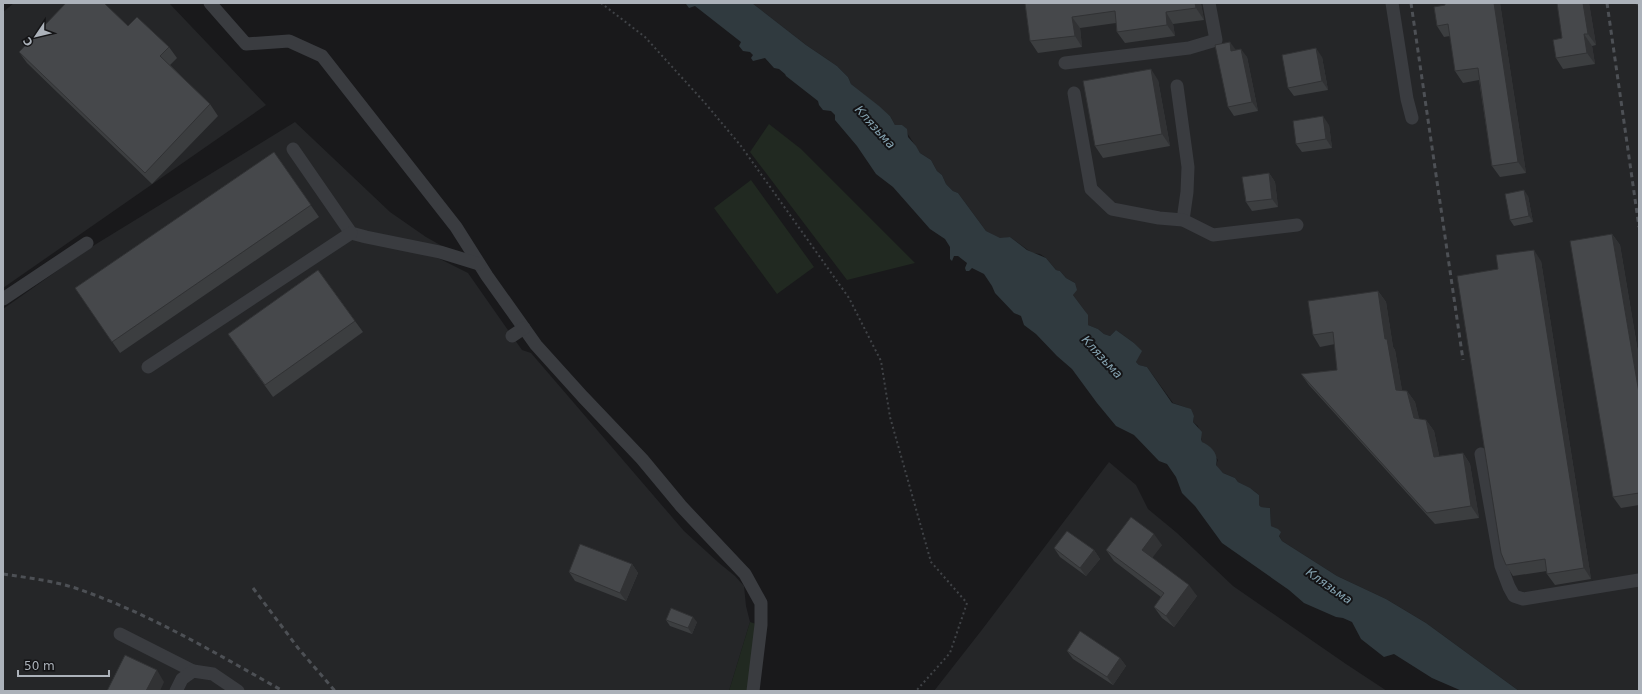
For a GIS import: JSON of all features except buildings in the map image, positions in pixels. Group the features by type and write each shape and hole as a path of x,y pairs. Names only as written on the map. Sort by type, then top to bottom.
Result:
{"street":[{"path":"210,3 246,44 289,41 322,56 456,227 536,345 642,459 681,506 745,574 761,603 761,624 753,691"},
{"path":"1065,63 1189,48 1216,40 1210,3"},
{"path":"1392,3 1407,99 1412,118"},
{"path":"1177,86 1188,168 1187,192 1183,220"},
{"path":"1074,93 1091,189 1112,209 1159,218 1183,220 1213,235 1296,225"},
{"path":"293,150 351,232 366,237 440,252 480,264"},
{"path":"148,367 351,232"},
{"path":"3,299 87,243"},
{"path":"512,336 524,328"},
{"path":"1481,454 1501,566 1504,577 1514,596 1523,599 1639,580"},
{"path":"120,634 193,672 214,674 238,691"},
{"path":"176,691 182,679 193,672"}],"path":[{"path":"602,3 645,37 705,103 741,146 849,298 880,361 890,417 931,562 967,603 950,653 916,691"}],"shaded area":[{"path":"14,3 169,3 266,105 3,288 3,12"},
{"path":"752,3 1639,3 1639,691 1519,691 1426,623 1386,599 1337,576 1282,541 1275,528 1271,526 1270,508 1261,507 1259,505 1259,495 1238,482 1235,478 1223,473 1218,468 1216,465 1218,460 1202,442 1198,426 1193,422 1194,416 1187,408 1173,403 1147,367 1139,365 1136,362 1141,351 1134,343 1116,330 1110,336 1088,325 1085,311 1073,295 1075,283 1066,278 1060,271 1056,270 1046,258 1040,254 1032,253 1010,237 1000,239 986,231 958,193 953,191 946,184 942,175 937,171 931,160 920,153 902,125 895,125 890,116 851,84 848,77 837,66 806,45"},
{"path":"295,122 390,212 426,237 442,246 438,258 468,273 522,350 531,353 684,531 735,576 744,586 746,606 750,622 729,691 3,691 3,309 88,249"},
{"path":"769,124 801,149 915,263 847,280 750,152"},
{"path":"751,180 814,267 777,294 714,208"},
{"path":"1109,462 1136,485 1148,509 1177,533 1233,586 1387,691 934,691"},
{"path":"750,622 756,624 748,691 729,691"}],"water":[{"name":"Клязьма","path":"752,3 806,45 837,66 848,77 851,84 890,116 895,125 902,125 907,129 908,137 920,153 931,160 937,171 942,175 946,184 953,191 958,193 986,231 1000,238 1010,237 1027,250 1046,258 1056,270 1060,271 1066,278 1075,283 1077,290 1073,295 1088,315 1088,325 1110,336 1116,330 1142,351 1136,362 1139,365 1147,367 1172,403 1191,409 1194,416 1193,422 1202,432 1202,442 1212,448 1216,454 1216,465 1223,473 1235,478 1238,482 1250,488 1259,495 1259,505 1261,507 1270,508 1271,526 1281,532 1279,536 1282,541 1337,576 1386,599 1426,623 1519,691 1462,691 1432,678 1394,654 1384,657 1361,639 1352,622 1336,617 1304,603 1289,590 1222,543 1195,506 1182,493 1176,477 1167,464 1159,461 1134,435 1116,426 1072,369 1036,334 1024,325 1021,316 1014,313 995,293 984,274 972,268 969,271 966,271 965,268 967,263 958,256 954,256 952,261 950,259 950,247 945,239 930,229 893,187 876,174 857,146 835,120 835,115 831,111 823,110 818,101 779,69 774,68 765,58 753,61 751,58 753,55 750,52 743,51 739,46 741,42 695,6 689,8 686,4"}],"railway":[{"path":"1411,3 1463,360"},
{"path":"1607,3 1639,227"},
{"path":"3,574 62,584 107,600 159,623 209,649 283,691"},
{"path":"253,588 298,648 335,691"}]}
